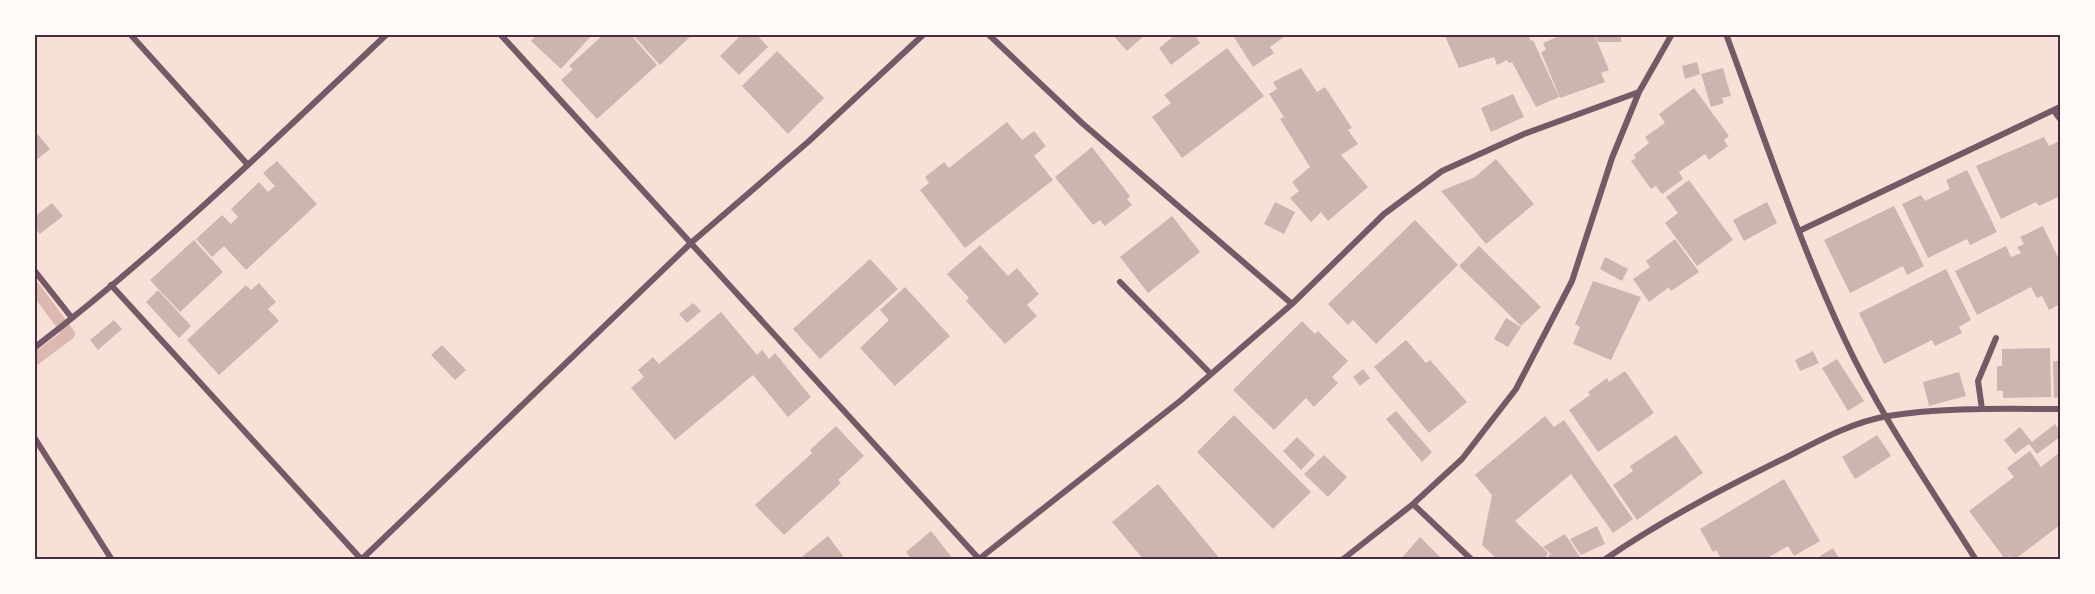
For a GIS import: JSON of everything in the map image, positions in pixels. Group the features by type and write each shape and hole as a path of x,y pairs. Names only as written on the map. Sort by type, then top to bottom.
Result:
{"street":[{"path":"130,34 248,165"},
{"path":"34,348 111,285 248,165 387,34"},
{"path":"500,34 979,559 1211,374 1292,304 1384,214 1442,171 1524,134 1639,92"},
{"path":"111,285 361,559 692,242 808,142 924,34"},
{"path":"988,34 1082,123 1292,304"},
{"path":"1342,560 1413,504 1462,459 1516,389 1572,281 1612,158 1639,92 1672,34"},
{"path":"1726,34 1799,231 1845,341 1886,416 1976,560"},
{"path":"1799,231 2057,109 2061,119"},
{"path":"34,270 72,318"},
{"path":"1120,282 1211,374"},
{"path":"1982,409 1978,381 1996,338"},
{"path":"1604,560 1630,542 1734,483 1837,432 1886,416 1982,409 2061,409"},
{"path":"34,437 112,560"},
{"path":"1413,504 1472,560"}],"building":[{"path":"537,34 593,34 561,69 531,41"},
{"path":"604,34 630,34 657,65 597,119 561,80 573,69 569,66"},
{"path":"632,34 693,34 660,65"},
{"path":"742,34 756,34 768,47 739,75 720,56"},
{"path":"1112,34 1146,34 1127,51"},
{"path":"1176,34 1194,34 1200,43 1171,65 1159,48"},
{"path":"1232,34 1288,34 1270,47 1274,53 1253,67"},
{"path":"1444,34 1528,34 1531,41 1533,40 1559,97 1536,107 1512,62 1509,63 1507,60 1497,65 1494,57 1459,68"},
{"path":"1564,34 1594,34 1609,70 1601,73 1605,82 1560,98 1541,52 1546,50 1543,43"},
{"path":"1595,34 1621,34 1621,42 1598,42"},
{"path":"1227,48 1264,96 1182,158 1152,117 1171,103 1164,95"},
{"path":"777,51 824,98 788,134 742,86"},
{"path":"1697,62 1700,74 1685,79 1682,66"},
{"path":"1301,68 1317,92 1325,87 1352,128 1348,130 1358,144 1341,155 1368,187 1328,221 1321,212 1311,222 1290,198 1299,191 1292,182 1310,167 1280,119 1284,117 1269,94 1277,89 1273,82"},
{"path":"1723,68 1731,96 1722,98 1724,103 1711,107 1701,74"},
{"path":"1694,88 1729,136 1724,140 1728,146 1709,160 1705,154 1679,172 1683,179 1662,194 1656,186 1651,189 1631,161 1636,158 1634,155 1649,143 1645,137 1665,123 1659,114"},
{"path":"1513,94 1524,117 1491,132 1481,108"},
{"path":"1007,122 1022,140 1034,131 1046,146 1034,156 1053,180 965,248 920,190 929,183 925,177 944,162 949,168"},
{"path":"34,130 50,149 34,162"},
{"path":"2044,137 2049,146 2059,141 2060,196 2039,206 2036,202 2001,219 1976,166"},
{"path":"1092,147 1130,196 1127,199 1132,205 1105,226 1100,220 1093,225 1055,177"},
{"path":"1496,159 1534,204 1486,244 1441,191 1475,177"},
{"path":"277,161 317,204 246,270 224,246 212,257 196,239 222,215 231,224 238,217 231,209 259,182 268,192 275,186 263,173"},
{"path":"1967,170 1997,232 1970,245 1967,239 1928,258 1902,204 1921,195 1925,201 1950,189 1946,180"},
{"path":"1689,180 1733,240 1697,266 1665,223 1678,213 1666,197"},
{"path":"1275,202 1295,212 1284,234 1264,224"},
{"path":"1767,202 1777,223 1744,241 1733,220"},
{"path":"52,203 63,216 40,234 34,227 34,217"},
{"path":"1894,206 1924,266 1907,275 1903,266 1850,293 1824,240"},
{"path":"1172,216 1200,252 1148,293 1120,257"},
{"path":"1415,220 1458,265 1376,344 1353,320 1348,325 1328,304"},
{"path":"2043,226 2060,262 2060,304 2049,310 2042,296 2037,298 2031,287 1977,315 1955,271 2006,246 2011,257 2021,253 2017,247 2024,244 2020,237"},
{"path":"1675,239 1699,272 1671,291 1669,287 1649,302 1633,279 1650,267 1646,261"},
{"path":"194,240 223,272 180,312 150,280"},
{"path":"980,245 1008,276 1017,268 1039,294 1027,305 1037,316 1005,344 966,301 969,298 947,274"},
{"path":"1479,246 1541,307 1521,326 1459,266"},
{"path":"1605,257 1628,269 1622,281 1600,269"},
{"path":"870,259 898,289 820,359 793,329"},
{"path":"1946,269 1971,320 1959,327 1962,333 1935,346 1932,340 1884,364 1859,313"},
{"path":"1593,281 1641,297 1611,360 1573,344 1580,327 1575,324"},
{"path":"259,283 276,302 268,309 279,321 219,375 187,340 246,285 251,290"},
{"path":"905,287 950,336 895,386 860,348 889,320 880,310"},
{"path":"158,290 191,326 179,338 146,302"},
{"path":"693,303 701,311 687,323 679,314"},
{"path":"721,312 757,355 762,350 769,359 775,353 811,397 788,417 753,375 675,440 631,388 644,377 638,370 653,357 659,364"},
{"path":"1506,318 1521,327 1508,347 1494,339"},
{"path":"114,320 122,329 98,350 90,340"},
{"path":"1302,321 1315,334 1318,331 1348,361 1332,377 1338,383 1314,407 1306,398 1274,430 1233,390"},
{"path":"1406,340 1426,363 1430,360 1467,402 1429,433 1374,367"},
{"path":"442,345 466,370 455,380 431,355"},
{"path":"2050,348 2051,397 2003,398 2003,391 1997,391 1997,366 2002,366 2002,349"},
{"path":"1813,351 1819,363 1800,371 1795,360"},
{"path":"1837,359 1864,401 1848,411 1822,368"},
{"path":"2053,361 2060,361 2060,397 2054,398"},
{"path":"1363,369 1370,378 1360,386 1353,377"},
{"path":"1625,371 1654,413 1598,452 1569,410 1590,395 1588,392 1607,378 1609,382"},
{"path":"1959,372 1966,396 1929,406 1923,382"},
{"path":"1396,411 1432,452 1422,462 1386,419"},
{"path":"1234,415 1311,492 1273,529 1197,452"},
{"path":"1545,416 1554,427 1564,420 1633,519 1613,533 1571,474 1515,521 1548,553 1544,560 1498,560 1482,545 1492,495 1475,475"},
{"path":"2055,424 2060,431 2060,437 2037,454 2029,444 2015,454 2004,440 2020,427 2032,442"},
{"path":"836,426 864,456 838,480 841,483 784,535 755,505 812,453 810,450"},
{"path":"1676,435 1703,473 1637,520 1613,485 1633,471 1630,466"},
{"path":"1877,435 1891,456 1855,479 1842,457"},
{"path":"1297,437 1315,455 1301,470 1283,451"},
{"path":"2030,451 2041,467 2060,452 2060,525 2014,560 2010,556 2005,559 1969,511 2014,477 2007,468"},
{"path":"1324,455 1347,477 1328,497 1304,474"},
{"path":"1784,479 1820,541 1794,556 1788,546 1764,560 1722,560 1716,550 1713,552 1700,529"},
{"path":"1158,484 1221,560 1144,560 1112,522"},
{"path":"1597,526 1605,544 1581,555 1570,539"},
{"path":"931,531 954,560 912,560 906,552"},
{"path":"1565,534 1580,557 1577,560 1546,560 1550,554 1553,556 1543,547"},
{"path":"828,536 846,560 798,560"},
{"path":"1420,537 1443,560 1400,560"},
{"path":"1833,548 1840,560 1822,560 1820,556"}],"waterway":[{"path":"34,287 69,334 34,360"}]}
